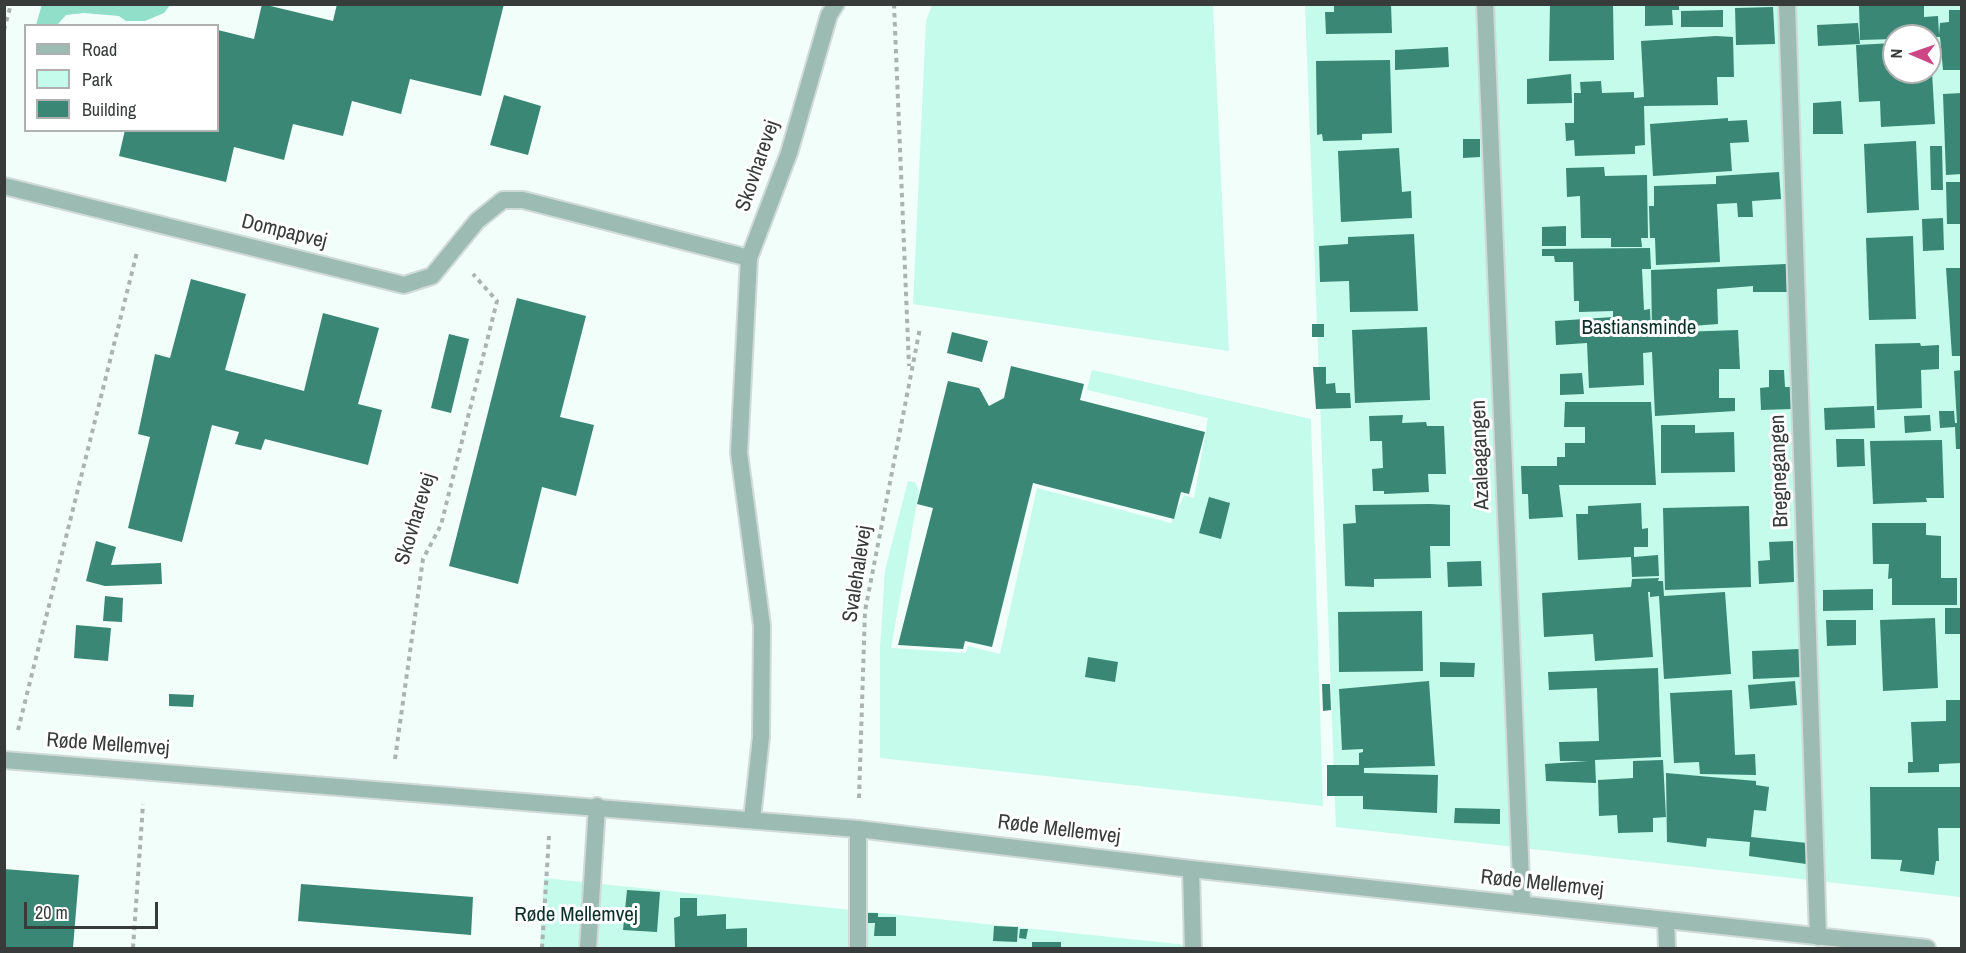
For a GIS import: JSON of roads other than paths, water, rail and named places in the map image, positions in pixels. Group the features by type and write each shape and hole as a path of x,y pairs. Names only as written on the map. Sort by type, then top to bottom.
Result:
{"street":[{"name":"Skovharevej","path":"752,819 761,737 762,626 739,453 749,258 789,153 829,15 836,4"},
{"name":"Azaleagangen","path":"1485,4 1522,904"},
{"name":"Bregnegangen","path":"1787,4 1818,937"},
{"name":"Dompapvej","path":"4,186 404,285 432,276 477,221 503,200 523,200 749,258"},
{"name":"Røde Mellemvej","path":"8,760 552,802 858,829 1191,869 1818,937 1859,944 1927,948"},
{"path":"588,948 597,806"},
{"path":"858,829 858,948"},
{"path":"1191,869 1193,948"},
{"path":"1666,920 1667,948"}],"park label":[{"name":"Bastiansminde","path":"1639,328"}]}
